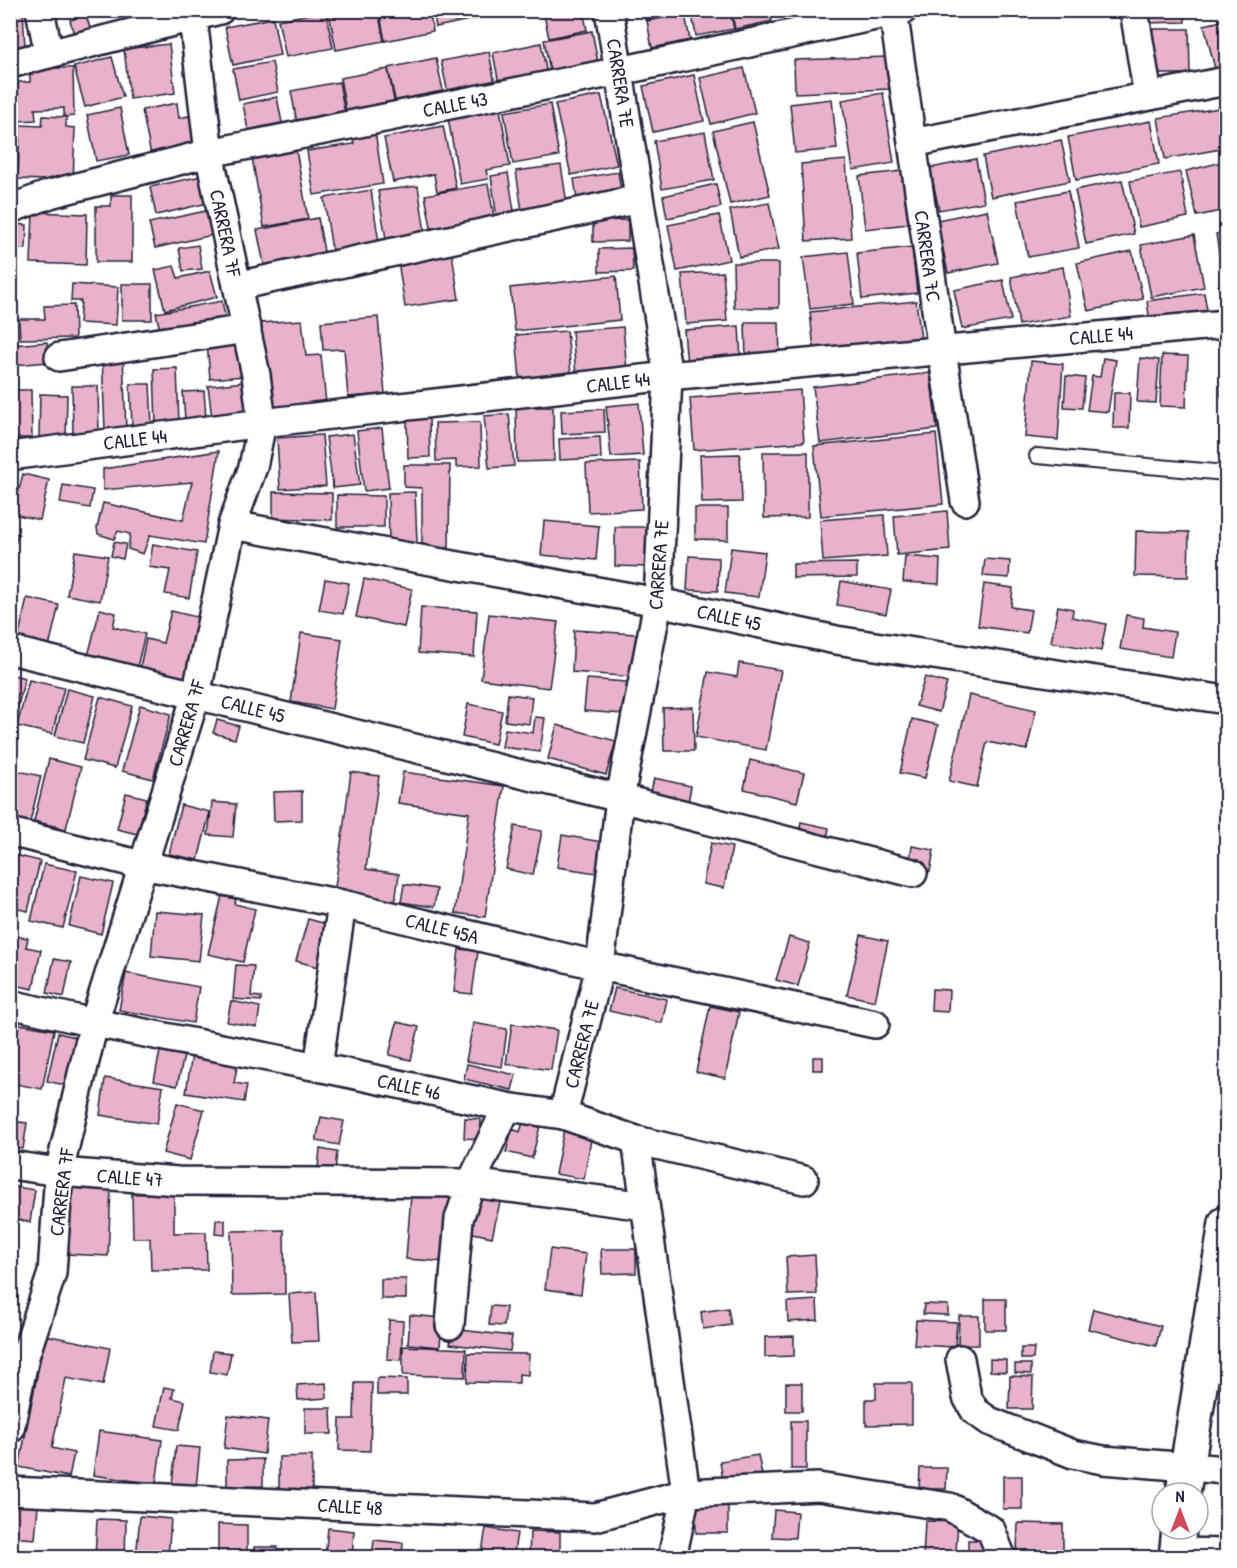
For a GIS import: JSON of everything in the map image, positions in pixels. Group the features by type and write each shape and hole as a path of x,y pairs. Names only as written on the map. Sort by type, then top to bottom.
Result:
{"main road":[{"path":"1184,1480 1226,1227"}],"street":[{"path":"40,10 49,54"},
{"path":"10,64 193,14 220,10"},
{"name":"CARRERA 7E","path":"563,1114 600,966 620,798 658,602 668,376 609,10"},
{"path":"1134,10 1148,96"},
{"name":"CALLE 43","path":"10,209 50,194 209,153 620,71 896,11"},
{"name":"CARRERA 7C","path":"896,11 912,143 966,501"},
{"name":"CARRERA 7F","path":"10,1429 18,1355 52,1274 59,1172 94,1023 196,695 232,525 253,467 262,423 247,329 209,153 193,14"},
{"path":"912,143 1227,81"},
{"path":"237,286 639,199"},
{"name":"CALLE 44","path":"10,456 262,423 668,376 1227,324"},
{"path":"59,357 247,329"},
{"name":"CALLE 45","path":"232,525 658,602 836,640 1227,700"},
{"name":"CALLE 45","path":"10,650 620,798 913,873"},
{"name":"CALLE 45A","path":"10,832 142,866 342,904 600,966 875,1024"},
{"path":"318,1067 342,904"},
{"name":"CALLE 46","path":"10,1004 507,1107 563,1114 636,1140 804,1180"},
{"path":"450,1325 459,1219 471,1183 507,1107"},
{"path":"636,1140 686,1493 672,1557"},
{"name":"CALLE 47","path":"10,1165 59,1172 178,1181 471,1183 645,1206"},
{"path":"960,1359 968,1397 975,1411 989,1421 1073,1454 1184,1480 1227,1470"},
{"name":"CALLE 48","path":"10,1491 595,1517 686,1493 818,1487 950,1507 991,1530 1002,1557"},
{"path":"1177,1546 1227,1553"}],"lane":[{"path":"1037,456 1227,473"}],"building":[{"path":"23,10 25,48 10,48 10,11"},
{"path":"120,10 138,10 139,14 123,19"},
{"path":"342,10 378,10 384,41 336,50 329,13"},
{"path":"379,10 429,10 433,31 385,41"},
{"path":"433,10 483,10 484,17 436,27"},
{"path":"543,10 583,10 587,30 549,38"},
{"path":"643,10 674,10 675,14 645,20"},
{"path":"691,10 730,10 734,29 696,36"},
{"path":"731,10 770,10 772,21 735,29"},
{"path":"794,10 814,10 815,16 795,18"},
{"path":"1144,10 1185,10 1185,22 1144,23"},
{"path":"326,11 333,48 286,57 278,20"},
{"path":"685,14 690,40 652,48 647,21"},
{"path":"86,15 91,31 74,35 70,20"},
{"path":"273,18 280,55 233,65 225,27"},
{"path":"1226,20 1226,67 1215,69 1204,25"},
{"path":"1151,29 1189,29 1190,74 1151,74"},
{"path":"592,31 599,68 551,77 544,40"},
{"path":"541,43 548,80 500,89 493,53"},
{"path":"169,44 175,93 130,99 124,49"},
{"path":"489,52 496,89 449,98 441,61"},
{"path":"112,57 123,97 85,107 74,67"},
{"path":"888,57 889,89 795,93 794,60"},
{"path":"436,58 444,95 396,104 388,68"},
{"path":"272,62 278,92 239,100 233,69"},
{"path":"30,68 73,68 74,116 64,117 64,108 35,109 36,120 19,121 18,82 30,82"},
{"path":"744,68 755,113 711,124 700,78"},
{"path":"388,69 395,106 347,116 340,78"},
{"path":"694,75 704,121 653,132 643,86"},
{"path":"339,82 346,119 298,128 291,91"},
{"path":"883,93 894,163 853,170 842,100"},
{"path":"601,95 617,165 571,175 555,104"},
{"path":"277,97 282,123 248,130 243,104"},
{"path":"832,99 837,149 795,153 790,104"},
{"path":"177,103 179,118 194,115 200,145 151,155 142,110"},
{"path":"550,104 559,156 513,164 504,112"},
{"path":"1226,107 1226,148 1165,159 1158,118"},
{"path":"120,108 129,155 96,161 87,115"},
{"path":"500,109 510,166 486,170 488,179 460,184 448,118"},
{"path":"43,116 66,117 66,127 75,128 73,181 18,179 20,125 42,126"},
{"path":"1151,121 1159,164 1076,180 1068,137"},
{"path":"753,122 770,195 730,204 713,131"},
{"path":"443,126 456,188 437,192 434,174 393,182 384,138"},
{"path":"375,131 383,184 314,195 307,151 354,144 352,135"},
{"path":"705,132 714,180 662,189 654,141"},
{"path":"1061,140 1070,181 991,197 983,156"},
{"path":"295,144 308,219 264,227 251,151"},
{"path":"976,159 984,202 939,210 930,168"},
{"path":"846,160 851,238 806,241 801,164"},
{"path":"1226,161 1226,210 1197,216 1186,171"},
{"path":"561,165 567,204 522,211 516,171"},
{"path":"902,171 908,224 865,229 859,176"},
{"path":"618,172 622,199 578,206 574,179"},
{"path":"1180,172 1188,217 1139,227 1130,181"},
{"path":"508,173 515,217 497,219 491,176"},
{"path":"202,176 208,203 156,215 150,187"},
{"path":"1122,180 1134,234 1086,244 1075,190"},
{"path":"488,184 496,228 433,238 425,195"},
{"path":"716,184 721,207 667,218 663,196"},
{"path":"418,186 426,239 387,245 378,191"},
{"path":"371,190 380,250 333,257 324,198"},
{"path":"1068,191 1079,248 1028,257 1017,201"},
{"path":"111,195 132,195 132,262 96,262 96,206 111,206"},
{"path":"769,203 779,249 739,257 730,210"},
{"path":"211,210 217,234 155,248 149,223"},
{"path":"987,210 998,263 948,273 937,220"},
{"path":"33,212 87,214 86,265 31,263"},
{"path":"719,215 729,260 677,271 668,225"},
{"path":"318,218 325,257 265,269 257,230"},
{"path":"628,220 628,241 593,242 593,221"},
{"path":"10,224 27,225 26,249 10,248"},
{"path":"1226,233 1226,278 1223,279 1216,234"},
{"path":"1194,235 1204,287 1151,297 1141,245"},
{"path":"198,245 202,269 183,271 179,248"},
{"path":"912,247 917,293 862,299 857,253"},
{"path":"632,248 633,271 599,272 599,249"},
{"path":"1132,251 1143,299 1088,311 1077,263"},
{"path":"10,252 17,253 14,315 10,315"},
{"path":"848,252 854,304 810,309 803,257"},
{"path":"452,254 459,299 405,307 398,261"},
{"path":"733,263 779,263 779,308 734,308"},
{"path":"174,266 178,278 210,271 217,297 165,310 155,270"},
{"path":"1063,267 1071,316 1019,325 1011,277"},
{"path":"723,272 727,321 686,324 682,274"},
{"path":"616,276 620,320 515,331 510,288"},
{"path":"1003,280 1011,320 962,329 954,290"},
{"path":"72,284 118,287 116,325 79,323 81,301 71,301"},
{"path":"122,284 152,284 152,320 122,320"},
{"path":"1226,284 1226,312 1223,313 1219,285"},
{"path":"1204,293 1208,316 1150,323 1147,301"},
{"path":"222,301 227,326 162,339 156,313"},
{"path":"916,301 921,339 814,350 810,312"},
{"path":"74,305 75,338 20,339 19,319 45,319 44,306"},
{"path":"378,317 385,394 348,397 344,349 323,350 321,322"},
{"path":"302,320 306,356 321,355 326,403 269,409 260,323"},
{"path":"745,322 779,322 780,360 746,361"},
{"path":"739,326 741,361 687,365 684,330"},
{"path":"623,327 627,371 576,375 572,331"},
{"path":"567,331 571,375 520,380 516,335"},
{"path":"241,339 244,376 210,379 207,342"},
{"path":"47,342 48,362 15,365 13,345"},
{"path":"1221,354 1226,354 1226,396 1221,396"},
{"path":"123,355 126,429 105,430 102,356"},
{"path":"1162,355 1188,356 1186,407 1160,406"},
{"path":"1103,358 1116,360 1108,412 1087,410 1092,376 1100,377"},
{"path":"1140,358 1159,360 1156,403 1137,402"},
{"path":"1031,361 1063,364 1058,440 1025,437"},
{"path":"177,368 179,424 156,425 154,369"},
{"path":"930,373 937,429 820,443 813,387"},
{"path":"1066,376 1085,378 1082,408 1064,407"},
{"path":"243,382 247,414 212,418 208,386"},
{"path":"130,384 150,384 152,425 132,426"},
{"path":"72,386 98,386 99,434 73,435"},
{"path":"10,390 31,390 32,438 10,438"},
{"path":"800,390 804,442 694,450 690,398"},
{"path":"204,391 206,418 185,420 183,392"},
{"path":"1114,393 1130,393 1129,428 1113,428"},
{"path":"40,394 67,395 66,438 39,437"},
{"path":"639,403 643,455 611,457 606,406"},
{"path":"516,407 553,407 554,461 517,462"},
{"path":"604,409 605,432 562,434 561,411"},
{"path":"509,414 514,466 489,468 484,416"},
{"path":"407,419 429,419 430,457 408,458"},
{"path":"480,422 481,466 456,467 456,460 436,461 435,423"},
{"path":"382,428 389,488 364,491 357,431"},
{"path":"353,434 360,485 333,488 326,437"},
{"path":"936,434 943,504 821,516 814,446"},
{"path":"322,435 326,486 280,489 277,438"},
{"path":"600,437 601,458 560,460 559,439"},
{"path":"219,451 204,544 150,535 143,554 128,549 130,534 118,531 114,539 98,534 97,528 103,503 183,520 192,482 103,490 103,469"},
{"path":"763,452 808,452 808,517 764,518"},
{"path":"740,454 742,502 702,503 700,455"},
{"path":"640,462 642,509 588,512 586,464"},
{"path":"404,465 450,465 449,548 422,547 422,488 404,487"},
{"path":"23,474 49,480 40,520 13,514"},
{"path":"63,485 93,490 90,508 60,503"},
{"path":"273,492 332,493 332,520 273,518"},
{"path":"415,492 417,543 389,544 388,493"},
{"path":"337,495 384,496 384,527 337,527"},
{"path":"695,508 728,508 728,540 695,539"},
{"path":"947,511 950,550 897,555 894,516"},
{"path":"884,515 887,556 823,561 820,520"},
{"path":"544,521 599,526 596,560 541,555"},
{"path":"615,527 649,527 649,567 615,566"},
{"path":"1136,531 1189,532 1188,577 1135,576"},
{"path":"10,532 18,534 10,561"},
{"path":"114,542 126,544 123,559 111,556"},
{"path":"153,544 197,552 189,598 165,594 170,570 149,567"},
{"path":"731,548 765,552 759,597 725,593"},
{"path":"75,551 108,556 100,601 67,595"},
{"path":"689,556 719,558 718,591 687,590"},
{"path":"905,556 940,559 939,584 903,582"},
{"path":"985,559 1010,561 1009,578 983,576"},
{"path":"857,563 857,577 793,578 793,564"},
{"path":"325,579 349,583 343,614 319,610"},
{"path":"364,579 412,589 404,627 356,617"},
{"path":"841,581 891,590 886,614 837,605"},
{"path":"984,584 1013,588 1011,607 1031,610 1027,633 978,626"},
{"path":"27,598 59,605 48,651 17,644"},
{"path":"1058,606 1073,609 1072,617 1106,624 1101,651 1051,642"},
{"path":"421,607 477,611 474,657 418,653"},
{"path":"100,609 116,613 113,627 145,634 136,671 87,660"},
{"path":"171,611 205,619 190,684 139,672 146,639 163,643"},
{"path":"489,614 558,622 549,688 481,679"},
{"path":"1126,615 1144,618 1143,627 1175,632 1171,657 1120,649"},
{"path":"574,630 636,634 633,677 572,672"},
{"path":"301,633 342,639 332,709 291,702"},
{"path":"739,663 781,670 766,750 696,737 708,672 737,677"},
{"path":"10,674 25,678 14,722 10,721"},
{"path":"925,677 947,683 939,712 916,706"},
{"path":"587,679 639,683 636,715 584,711"},
{"path":"29,680 64,688 52,734 17,726"},
{"path":"67,689 95,696 83,743 55,736"},
{"path":"508,694 532,697 529,724 505,721"},
{"path":"969,695 1036,710 1027,750 987,742 977,787 949,781"},
{"path":"100,697 132,706 115,768 83,760"},
{"path":"468,704 502,711 495,744 462,737"},
{"path":"140,705 171,714 153,779 122,771"},
{"path":"693,707 694,751 664,751 663,708"},
{"path":"535,717 545,718 540,752 502,747 505,729 533,733"},
{"path":"912,719 938,725 925,778 900,773"},
{"path":"217,720 239,726 235,739 213,733"},
{"path":"557,725 616,741 606,775 548,759"},
{"path":"49,759 81,767 66,829 34,821"},
{"path":"750,760 804,773 797,802 744,789"},
{"path":"10,769 41,776 30,822 10,817"},
{"path":"351,772 379,776 366,869 399,874 395,903 334,894"},
{"path":"403,772 504,786 485,917 455,913 469,813 398,803"},
{"path":"654,778 691,786 687,809 649,801"},
{"path":"302,791 302,820 274,821 273,792"},
{"path":"126,793 147,798 137,834 117,829"},
{"path":"212,802 236,804 233,837 208,835"},
{"path":"181,805 210,812 198,860 169,854"},
{"path":"801,822 829,828 825,848 797,843"},
{"path":"515,826 542,831 533,875 506,869"},
{"path":"562,835 608,843 603,874 557,867"},
{"path":"711,843 732,847 724,888 703,884"},
{"path":"912,846 934,850 930,872 908,868"},
{"path":"10,854 40,861 28,911 10,907"},
{"path":"44,864 77,871 63,928 31,921"},
{"path":"81,876 113,883 101,934 69,926"},
{"path":"404,884 437,889 434,907 401,902"},
{"path":"222,896 236,899 235,904 255,909 243,962 208,954"},
{"path":"155,911 204,915 199,961 151,956"},
{"path":"308,919 330,925 318,967 296,961"},
{"path":"10,935 28,938 26,947 41,950 33,989 10,984"},
{"path":"861,935 888,941 875,1001 847,995"},
{"path":"789,937 810,943 798,986 776,980"},
{"path":"459,949 478,951 472,994 454,992"},
{"path":"54,959 71,962 64,997 47,993"},
{"path":"236,965 254,966 251,996 261,997 261,1001 233,999"},
{"path":"126,973 199,987 193,1023 119,1010"},
{"path":"615,988 667,999 662,1023 609,1011"},
{"path":"932,989 949,990 948,1012 931,1011"},
{"path":"231,1001 260,1007 257,1027 227,1022"},
{"path":"710,1006 739,1012 725,1078 696,1072"},
{"path":"397,1022 419,1027 411,1060 389,1055"},
{"path":"473,1023 507,1029 502,1067 466,1061"},
{"path":"19,1024 54,1030 42,1089 10,1083 10,1066"},
{"path":"512,1024 557,1030 551,1070 506,1064"},
{"path":"58,1033 84,1039 73,1087 47,1081"},
{"path":"160,1051 184,1056 177,1086 154,1081"},
{"path":"192,1054 238,1062 234,1083 247,1085 244,1102 186,1093"},
{"path":"813,1057 823,1057 823,1070 813,1070"},
{"path":"467,1064 516,1075 512,1090 464,1079"},
{"path":"105,1078 163,1087 157,1124 100,1115"},
{"path":"177,1103 204,1110 190,1160 163,1153"},
{"path":"321,1117 344,1121 339,1145 316,1141"},
{"path":"465,1118 481,1119 480,1139 464,1138"},
{"path":"10,1121 27,1123 23,1149 10,1147"},
{"path":"523,1122 540,1126 532,1158 506,1152 512,1129 520,1132"},
{"path":"564,1129 592,1134 584,1179 555,1174"},
{"path":"320,1149 337,1152 335,1170 318,1168"},
{"path":"10,1186 35,1190 30,1222 10,1218"},
{"path":"70,1186 111,1188 108,1256 66,1254"},
{"path":"174,1193 174,1233 206,1232 207,1270 151,1270 150,1238 133,1238 132,1194"},
{"path":"411,1194 450,1197 446,1262 406,1259"},
{"path":"473,1195 500,1202 492,1237 464,1231"},
{"path":"216,1220 225,1220 225,1235 215,1234"},
{"path":"284,1230 285,1294 232,1295 231,1231"},
{"path":"550,1249 586,1254 581,1294 545,1289"},
{"path":"601,1249 636,1249 636,1273 602,1274"},
{"path":"815,1255 817,1294 788,1295 786,1257"},
{"path":"381,1279 406,1279 406,1299 381,1299"},
{"path":"316,1292 319,1341 292,1342 289,1294"},
{"path":"985,1299 1006,1299 1006,1330 985,1330"},
{"path":"817,1300 818,1320 788,1322 787,1302"},
{"path":"924,1304 948,1305 948,1315 923,1314"},
{"path":"491,1306 506,1307 504,1326 489,1325"},
{"path":"728,1308 731,1325 703,1329 701,1312"},
{"path":"1093,1309 1161,1326 1156,1346 1088,1329"},
{"path":"410,1315 442,1318 440,1347 408,1344"},
{"path":"959,1316 979,1316 979,1345 958,1345"},
{"path":"389,1320 403,1321 401,1360 387,1359"},
{"path":"916,1320 957,1322 955,1347 914,1345"},
{"path":"452,1329 512,1336 510,1351 450,1344"},
{"path":"45,1335 110,1348 103,1385 66,1378 52,1448 74,1453 69,1477 19,1467"},
{"path":"794,1336 794,1356 765,1357 765,1337"},
{"path":"403,1346 466,1349 465,1377 403,1375"},
{"path":"1021,1348 1034,1348 1033,1359 1021,1359"},
{"path":"213,1351 231,1353 227,1375 210,1372"},
{"path":"468,1353 529,1354 528,1375 519,1374 519,1383 467,1382"},
{"path":"990,1359 1006,1360 1006,1372 990,1371"},
{"path":"1015,1364 1031,1364 1031,1374 1015,1373"},
{"path":"1010,1376 1033,1377 1032,1409 1009,1409"},
{"path":"377,1378 407,1379 407,1395 377,1395"},
{"path":"326,1383 327,1398 298,1400 297,1385"},
{"path":"355,1383 372,1383 370,1451 339,1450 340,1419 354,1419"},
{"path":"786,1383 802,1383 802,1411 786,1411"},
{"path":"876,1383 912,1383 912,1424 866,1425 866,1399 876,1399"},
{"path":"164,1387 174,1389 172,1398 185,1401 179,1430 156,1426"},
{"path":"305,1408 331,1408 332,1434 305,1434"},
{"path":"228,1415 268,1420 264,1454 224,1448"},
{"path":"791,1421 806,1421 806,1469 791,1469"},
{"path":"99,1431 162,1440 156,1484 93,1475"},
{"path":"176,1446 200,1448 196,1487 172,1485"},
{"path":"758,1455 762,1475 723,1481 720,1461"},
{"path":"312,1456 312,1491 279,1491 279,1457"},
{"path":"263,1459 263,1486 227,1487 227,1460"},
{"path":"920,1468 947,1468 946,1489 919,1489"},
{"path":"1003,1476 1022,1476 1022,1509 1003,1509"},
{"path":"695,1503 728,1503 728,1533 696,1533"},
{"path":"10,1504 38,1506 35,1539 10,1537"},
{"path":"774,1510 797,1512 795,1538 772,1537"},
{"path":"140,1516 171,1519 168,1558 136,1558"},
{"path":"97,1519 126,1520 125,1558 95,1558"},
{"path":"925,1521 958,1522 956,1551 965,1552 965,1558 923,1558"},
{"path":"1018,1523 1063,1524 1063,1553 1017,1552"},
{"path":"218,1524 247,1525 247,1558 218,1558"},
{"path":"328,1528 354,1531 352,1558 325,1558"},
{"path":"486,1528 517,1533 513,1558 481,1558"},
{"path":"530,1531 560,1532 560,1558 529,1558"},
{"path":"374,1540 403,1543 402,1558 372,1558"},
{"path":"968,1540 987,1540 987,1558 968,1558"},
{"path":"254,1547 277,1547 277,1558 254,1558"}]}
